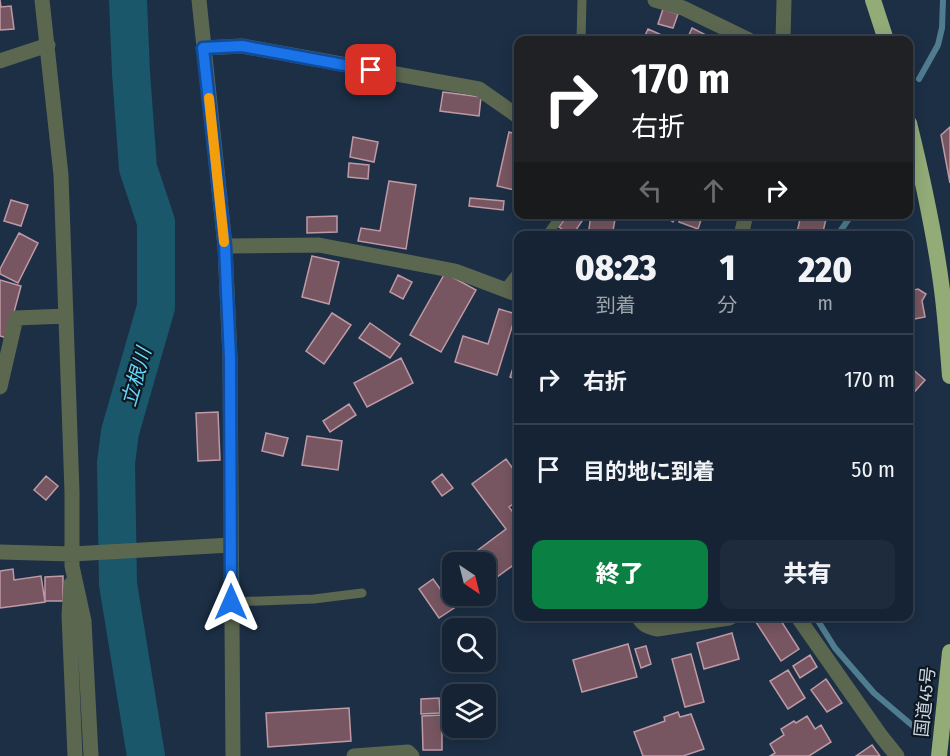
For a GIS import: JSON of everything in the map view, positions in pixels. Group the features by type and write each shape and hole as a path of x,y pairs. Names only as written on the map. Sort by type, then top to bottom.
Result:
{"highway":[{"path":"873,0 885,36"},
{"path":"913,141 943,259 943,297 950,376"},
{"name":"国道45号","path":"939,756 950,652"}],"street":[{"path":"42,0 62,175 74,558 69,615 75,756"},
{"path":"199,0 225,246 230,358 233,756"},
{"path":"655,0 683,8 741,36"},
{"path":"783,36 784,0"},
{"path":"0,62 48,45"},
{"path":"203,48 242,46 479,89 514,114"},
{"path":"225,246 319,245 455,271 514,293"},
{"path":"0,387 16,318 66,316"},
{"path":"0,552 74,558 231,545"},
{"path":"74,558 84,621 90,756"},
{"path":"640,621 648,627 657,629 709,621"},
{"path":"800,621 897,756"},
{"path":"354,756 408,752 412,756"}],"lane":[{"path":"581,36 582,0"},
{"path":"504,290 514,277"},
{"path":"231,602 314,599 362,593"}],"building":[{"path":"0,0 1,7 11,6 14,29 0,30"},
{"path":"663,9 678,14 673,28 658,24"},
{"path":"692,28 706,35 706,36 688,36"},
{"path":"648,29 664,36 645,36"},
{"path":"443,92 481,97 479,116 440,111"},
{"path":"950,127 950,183 941,135"},
{"path":"509,132 514,134 514,190 497,186"},
{"path":"353,137 378,142 374,162 350,157"},
{"path":"349,163 369,165 368,179 348,177"},
{"path":"389,181 416,185 406,249 358,241 361,228 380,231"},
{"path":"470,198 504,201 503,210 469,206"},
{"path":"11,200 28,205 21,226 4,221"},
{"path":"337,216 337,232 307,233 307,217"},
{"path":"565,219 583,219 575,231 565,231 559,227"},
{"path":"590,219 615,219 613,231 589,231"},
{"path":"680,219 701,219 698,229 679,222"},
{"path":"800,219 826,219 823,231 797,231"},
{"path":"19,233 38,243 18,283 0,274 0,269"},
{"path":"312,256 339,262 329,304 302,297"},
{"path":"445,273 476,290 441,352 410,335"},
{"path":"398,275 412,282 403,299 390,292"},
{"path":"0,280 21,286 7,338 0,336"},
{"path":"918,289 926,294 922,301 925,317 913,319 913,290"},
{"path":"499,309 514,313 514,320 497,375 455,362 463,336 488,344"},
{"path":"332,313 351,325 324,364 306,351"},
{"path":"370,323 400,344 390,358 359,338"},
{"path":"401,358 413,383 367,407 354,383"},
{"path":"514,365 514,378 510,377"},
{"path":"913,370 925,380 913,394"},
{"path":"349,404 356,415 330,432 323,421"},
{"path":"218,412 220,460 198,461 196,413"},
{"path":"266,433 288,438 283,456 262,451"},
{"path":"307,436 342,441 338,470 302,465"},
{"path":"506,459 514,470 514,504 509,507 514,514 514,565 496,578 496,552 475,552 506,529 472,484"},
{"path":"442,474 453,488 442,496 432,482"},
{"path":"46,476 58,486 46,500 34,490"},
{"path":"13,569 14,580 41,576 45,602 0,608 0,571"},
{"path":"63,576 63,601 45,601 45,577"},
{"path":"433,579 442,591 442,606 454,608 439,618 419,589"},
{"path":"755,621 781,621 799,649 781,661"},
{"path":"732,633 739,659 704,669 697,643"},
{"path":"628,644 637,677 582,692 573,660"},
{"path":"646,646 651,664 641,668 635,649"},
{"path":"691,654 704,702 685,707 672,659"},
{"path":"810,655 817,667 800,678 793,666"},
{"path":"788,670 805,698 788,709 770,681"},
{"path":"826,679 842,703 827,712 811,690"},
{"path":"439,698 440,713 421,714 421,699"},
{"path":"349,708 351,741 268,747 266,713"},
{"path":"678,712 680,717 691,714 704,749 683,756 643,756 634,732 665,721 664,717"},
{"path":"442,715 442,750 423,750 422,716"},
{"path":"807,716 815,729 821,725 831,742 809,756 770,756 775,753 770,744 784,735 781,729"},
{"path":"872,745 880,756 856,756"}],"waterway":[{"name":"立根川","path":"128,0 138,168 156,222 156,307 120,432 116,463 118,584 146,756"},
{"path":"919,79 938,45 942,28 943,0"},
{"path":"840,231 849,219"},
{"path":"818,621 835,648 874,693 920,732"}],"slow traffic":[{"path":"209,98 224,242"}],"route":[{"path":"231,602 230,358 225,246 203,48 242,46 371,70"}]}
